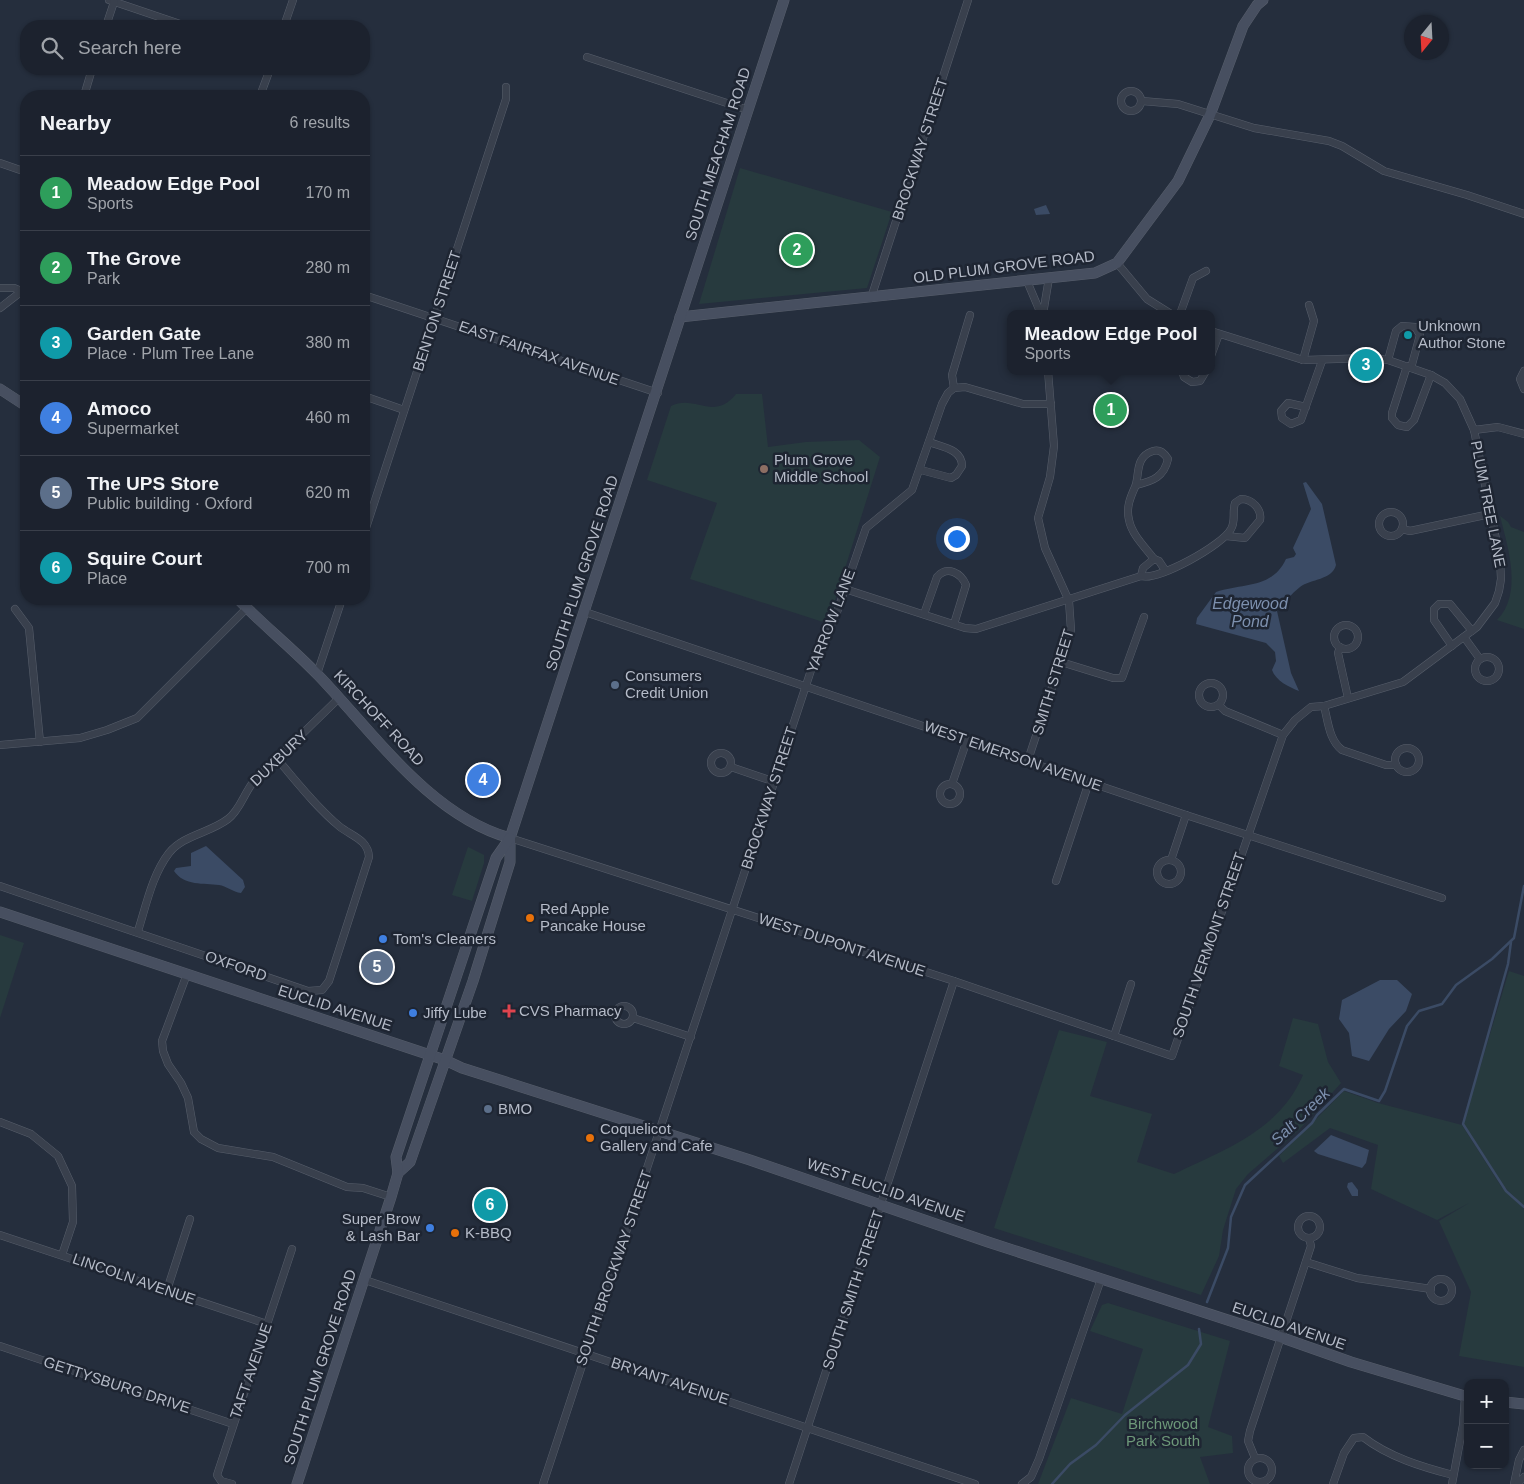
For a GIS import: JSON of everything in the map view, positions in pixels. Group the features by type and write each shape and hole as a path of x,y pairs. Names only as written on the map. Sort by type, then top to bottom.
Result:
{"main road":[{"name":"SOUTH MEACHAM ROAD","path":"680,317 784,0"},
{"name":"OLD PLUM GROVE ROAD","path":"680,317 1095,273 1117,263 1178,181 1210,115 1243,26 1257,5 1263,0"},
{"name":"SOUTH PLUM GROVE ROAD","path":"297,1484 391,1197 398,1173 396,1157 429,1055 496,858 510,838 658,393 680,317"},
{"path":"0,389 20,402"},
{"name":"KIRCHOFF ROAD","path":"244,605 317,674 428,793 456,815 486,831 510,838"},
{"name":"SOUTH PLUM GROVE ROAD","path":"398,1173 410,1162 445,1060 510,862 510,838"},
{"name":"EUCLID AVENUE","path":"0,912 445,1060 462,1068 660,1132"},
{"name":"WEST EUCLID AVENUE","path":"660,1132 750,1160 1101,1280"},
{"name":"EUCLID AVENUE","path":"1101,1280 1280,1336 1351,1362 1464,1396"},
{"path":"1509,1402 1524,1404"}],"street":[{"path":"286,20 293,0"},
{"name":"BROCKWAY STREET","path":"871,298 968,0"},
{"path":"107,20 112,1 168,20"},
{"path":"587,56 748,110"},
{"path":"86,90 90,75"},
{"path":"262,90 268,75"},
{"name":"BENTON STREET","path":"370,515 506,99 506,87"},
{"path":"1142,101 1178,104 1254,128 1329,141 1342,146 1384,171 1524,214"},
{"path":"0,163 20,170"},
{"path":"1117,263 1147,299 1165,310"},
{"path":"1182,310 1194,278 1206,270"},
{"path":"1043,310 1049,278"},
{"path":"1027,281 1040,310"},
{"path":"0,288 14,288 20,290"},
{"path":"0,308 20,295"},
{"name":"EAST FAIRFAX AVENUE","path":"370,297 658,393"},
{"path":"1303,360 1314,321 1309,305"},
{"path":"970,315 952,375 954,388 965,387 1023,404 1051,404"},
{"path":"1388,360 1396,331 1402,326 1415,326 1420,335 1392,413 1392,418 1398,425 1407,427 1414,420 1431,375"},
{"name":"PLUM TREE LANE","path":"1215,332 1303,360 1322,361 1360,357 1388,360 1431,375 1445,383 1460,399 1474,430 1500,559 1501,579 1495,603 1487,616 1472,631 1403,682 1324,706 1310,707 1295,720 1283,735 1247,834"},
{"path":"1215,345 1219,334"},
{"path":"1306,407 1322,361"},
{"path":"1524,371 1520,379 1524,389"},
{"name":"SMITH STREET","path":"1028,760 1071,630 1069,601 1044,548 1038,518 1052,465 1054,446 1048,375"},
{"path":"1183,375 1192,382 1200,381 1204,375"},
{"name":"YARROW LANE","path":"806,687 817,652 833,623 866,528 909,495 920,470 942,404 948,393 954,388"},
{"path":"370,398 404,410"},
{"path":"1474,430 1498,427 1524,433"},
{"path":"920,470 951,478 956,475 962,466 960,456 957,453 929,442"},
{"path":"1136,486 1162,475 1168,459 1164,453 1157,450 1149,452 1142,459 1136,475 1136,486 1129,503 1129,522 1136,536 1165,570"},
{"path":"845,589 954,624 976,629 1069,601 1141,576 1148,577 1182,565 1226,536 1234,523 1235,503 1241,499 1250,501 1259,511 1260,520 1245,538 1226,536"},
{"path":"1402,530 1410,531 1490,514"},
{"path":"1141,576 1143,568 1154,559"},
{"path":"924,614 937,577 945,571 956,573 966,584 954,624"},
{"path":"1452,646 1434,620 1434,609 1439,604 1450,604 1472,631"},
{"path":"317,674 340,605"},
{"path":"0,745 80,738 137,718 247,608"},
{"path":"15,610 28,628 40,742"},
{"name":"WEST EMERSON AVENUE","path":"585,612 1089,782 1442,898"},
{"path":"1061,662 1117,679 1122,678 1144,617"},
{"path":"1464,637 1480,659"},
{"path":"1340,647 1338,653 1348,698"},
{"name":"BROCKWAY STREET","path":"733,910 806,687"},
{"name":"DUXBURY","path":"138,931 158,872 170,852 188,839 208,831 234,814 244,793 254,781 278,760 339,698"},
{"path":"1219,705 1225,711 1283,735"},
{"path":"1324,706 1330,732 1336,745 1342,750 1386,765 1396,765"},
{"path":"952,784 967,740"},
{"name":"OXFORD","path":"0,886 81,915 138,931 308,991 316,992 326,987 369,857 369,851 366,844 339,826 278,760"},
{"path":"731,767 774,782"},
{"path":"1056,881 1089,782"},
{"path":"1171,860 1186,814"},
{"name":"SOUTH VERMONT STREET","path":"1172,1056 1247,834"},
{"name":"WEST DUPONT AVENUE","path":"510,838 954,981 1172,1056"},
{"name":"SOUTH BROCKWAY STREET","path":"543,1484 733,910"},
{"path":"187,974 172,1011 162,1046 168,1064 181,1083 188,1098 194,1132 201,1139 218,1148 273,1157 347,1187 363,1188 391,1197"},
{"name":"SOUTH SMITH STREET","path":"789,1484 954,981"},
{"path":"1114,1036 1131,984"},
{"path":"633,1018 691,1036"},
{"path":"0,1122 31,1134 58,1156 72,1186 73,1222 62,1255"},
{"path":"167,1290 190,1219"},
{"name":"LINCOLN AVENUE","path":"0,1235 267,1324"},
{"path":"1255,1458 1248,1441 1250,1431 1311,1246 1309,1238"},
{"name":"TAFT AVENUE","path":"232,1484 222,1480 217,1475 292,1249"},
{"path":"1306,1262 1357,1278 1431,1289"},
{"name":"BRYANT AVENUE","path":"365,1280 808,1426 976,1484"},
{"path":"1022,1484 1030,1477 1039,1460 1101,1280"},
{"name":"GETTYSBURG DRIVE","path":"0,1346 233,1424"},
{"path":"1452,1484 1464,1418"},
{"path":"1333,1484 1344,1453 1354,1438 1363,1437 1374,1445 1418,1466 1453,1475"},
{"path":"1516,1484 1519,1460 1524,1450"},
{"path":"1516,1484 1524,1477"}],"green space":[{"path":"740,168 892,212 867,288 699,304"},
{"path":"736,394 762,394 768,447 806,442 859,440 880,457 831,613 823,622 690,579 717,503 647,480 671,406 688,403 712,407 720,406 728,402"},
{"path":"1500,516 1511,527 1524,532 1524,629 1497,620 1505,609 1510,597 1511,584 1507,542"},
{"path":"468,847 484,855 484,863 472,901 452,895"},
{"path":"0,935 24,943 0,1018"},
{"path":"1509,971 1524,976 1524,1206 1504,1187 1463,1124"},
{"path":"1293,1018 1318,1024 1328,1062 1341,1083 1299,1130 1248,1174 1236,1189 1223,1230 1219,1256 1201,1295 994,1228 1059,1030 1107,1042 1090,1096 1152,1114 1137,1162 1174,1174 1249,1136 1280,1111 1293,1094 1303,1075 1279,1066"},
{"path":"1344,1091 1378,1103 1462,1125 1501,1186 1524,1209 1524,1367 1459,1356 1471,1292 1439,1221 1469,1203 1437,1220 1371,1189 1378,1145 1330,1128 1283,1163 1279,1156"},
{"name":"Birchwood Park South","path":"1108,1303 1230,1341 1208,1427 1232,1436 1233,1453 1200,1457 1210,1484 1038,1484 1071,1398 1122,1414 1143,1349 1090,1331 1102,1305"}],"water":[{"path":"1046,205 1050,214 1036,215 1034,209"},
{"path":"1106,399 1116,407 1120,418 1112,420 1109,412 1100,406"},
{"name":"Edgewood Pond","path":"1306,482 1322,504 1336,565 1330,574 1300,587 1277,611 1291,673 1299,691 1291,688 1276,677 1272,670 1276,661 1275,652 1266,643 1196,624 1197,618 1216,592 1265,580 1273,576 1280,569 1286,559 1294,557 1296,554 1293,548 1311,509 1303,483"},
{"path":"206,846 243,880 245,887 241,893 219,885 189,881 178,876 174,871 176,868 191,866 191,853"},
{"path":"1380,980 1397,980 1412,994 1406,1011 1389,1029 1369,1061 1352,1056 1349,1033 1339,1019 1342,1000"},
{"path":"1331,1135 1369,1150 1366,1163 1362,1168 1314,1151"},
{"path":"1352,1182 1358,1190 1358,1196 1352,1196 1347,1187 1348,1183"}],"waterway":[{"name":"Salt Creek","path":"1207,1302 1228,1248 1231,1217 1245,1185 1312,1123 1317,1115 1344,1089 1379,1101 1385,1091 1407,1026 1419,1011 1442,1004 1456,985 1492,959 1514,938 1524,886"},
{"path":"1511,942 1508,964 1463,1124 1506,1191 1524,1207"},
{"name":"Salt Creek","path":"1052,1484 1070,1464 1096,1445 1125,1415 1188,1365 1201,1344 1199,1329"}],"place":[{"name":"The Grove","path":"797,250"},
{"name":"Unknown Author Stone","path":"1408,335"},
{"name":"Garden Gate","path":"1366,365"},
{"name":"Meadow Edge Pool","path":"1111,410"},
{"name":"Plum Grove Middle School","path":"764,469"},
{"name":"Consumers Credit Union","path":"615,685"},
{"name":"Amoco","path":"483,780"},
{"name":"Red Apple Pancake House","path":"530,918"},
{"name":"Tom's Cleaners","path":"383,939"},
{"name":"The UPS Store","path":"377,967"},
{"name":"CVS Pharmacy","path":"509,1011"},
{"name":"Jiffy Lube","path":"413,1013"},
{"name":"BMO","path":"488,1109"},
{"name":"Coquelicot Gallery and Cafe","path":"590,1138"},
{"name":"Squire Court","path":"490,1205"},
{"name":"Super Brow & Lash Bar","path":"430,1228"},
{"name":"K-BBQ","path":"455,1233"}]}
